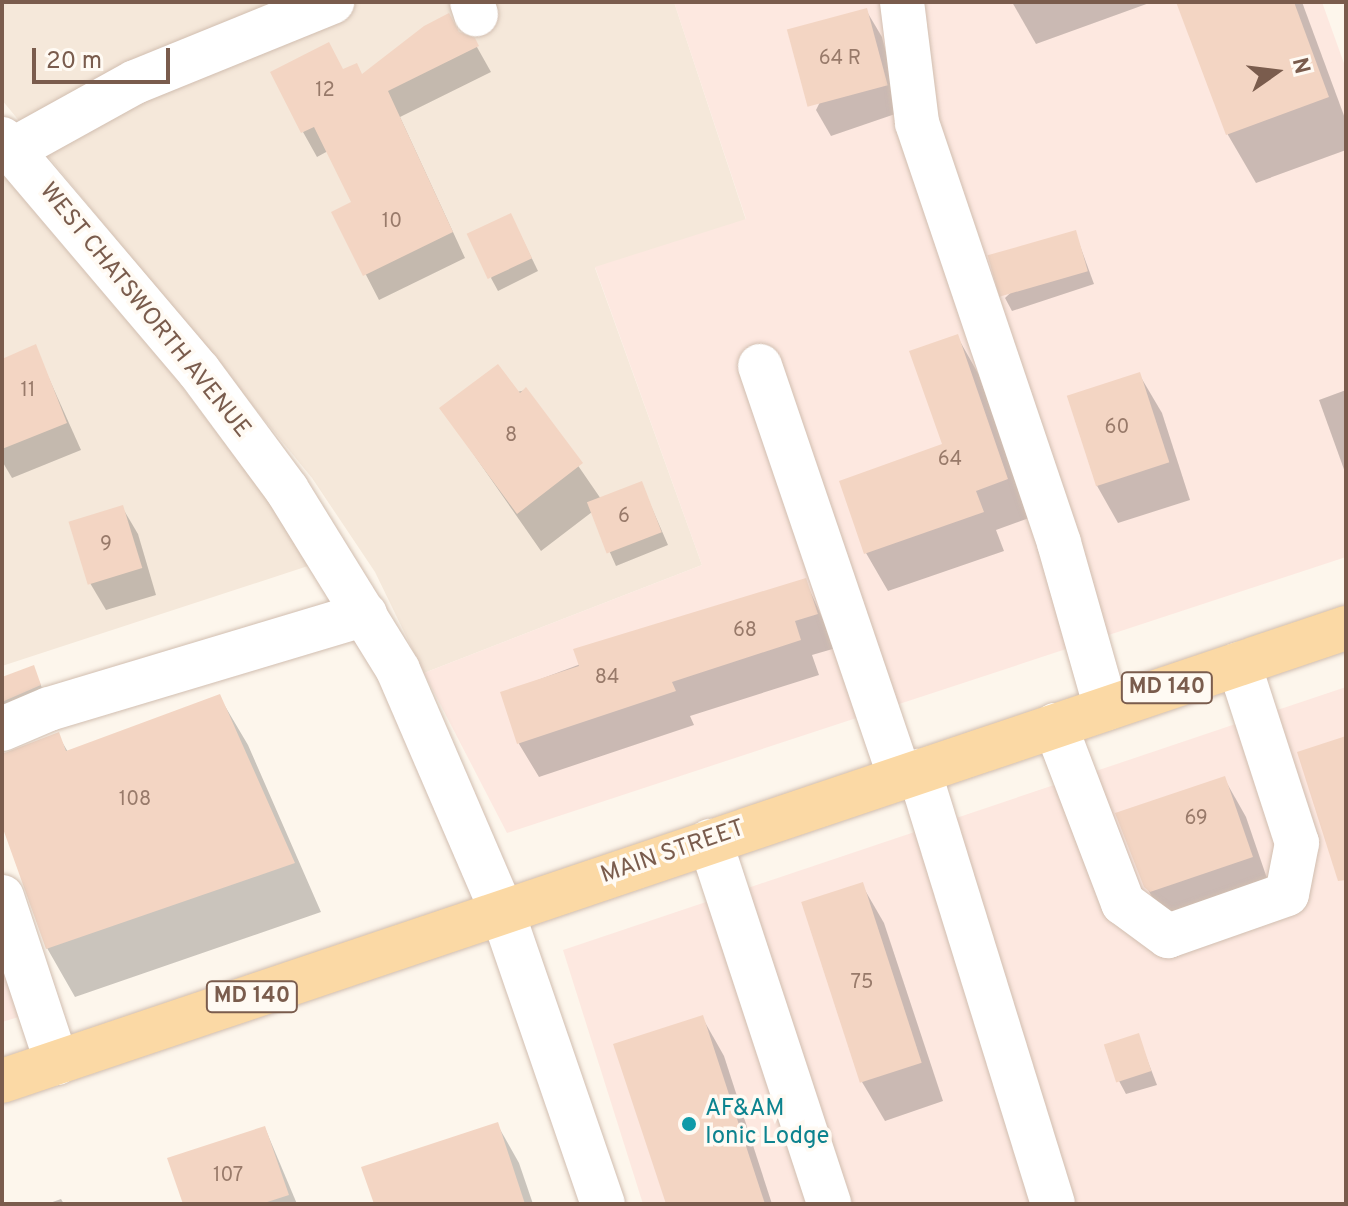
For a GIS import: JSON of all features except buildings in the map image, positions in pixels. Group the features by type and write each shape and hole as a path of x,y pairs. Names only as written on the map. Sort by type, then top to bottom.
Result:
{"main road":[{"name":"MAIN STREET","path":"2,1081 1346,628"}],"street":[{"path":"7,144 135,82 332,2"},
{"path":"902,2 917,123 1059,543 1106,708"},
{"name":"WEST CHATSWORTH AVENUE","path":"7,144 199,371 287,490 398,670 502,911 603,1204"},
{"path":"760,366 909,774 1053,1204"},
{"path":"2,729 49,709 240,649 365,614"},
{"path":"1055,725 1123,903 1168,936 1287,894 1297,843 1239,664"},
{"path":"710,841 829,1204"},
{"path":"2,897 57,1063"}],"shaded area":[{"path":"2,2 674,2 746,220 595,268 702,565 424,673 375,572 312,478 2,100"},
{"path":"674,2 1322,2 1346,69 1346,557 507,833 424,673 702,565 595,267 746,219"},
{"path":"2,174 176,379 265,496 308,566 2,666"},
{"path":"1346,687 1346,1204 643,1204 563,950"},
{"path":"2,956 22,1016 2,1022"}],"place":[{"name":"AF&AM Ionic Lodge","path":"689,1124"}]}
